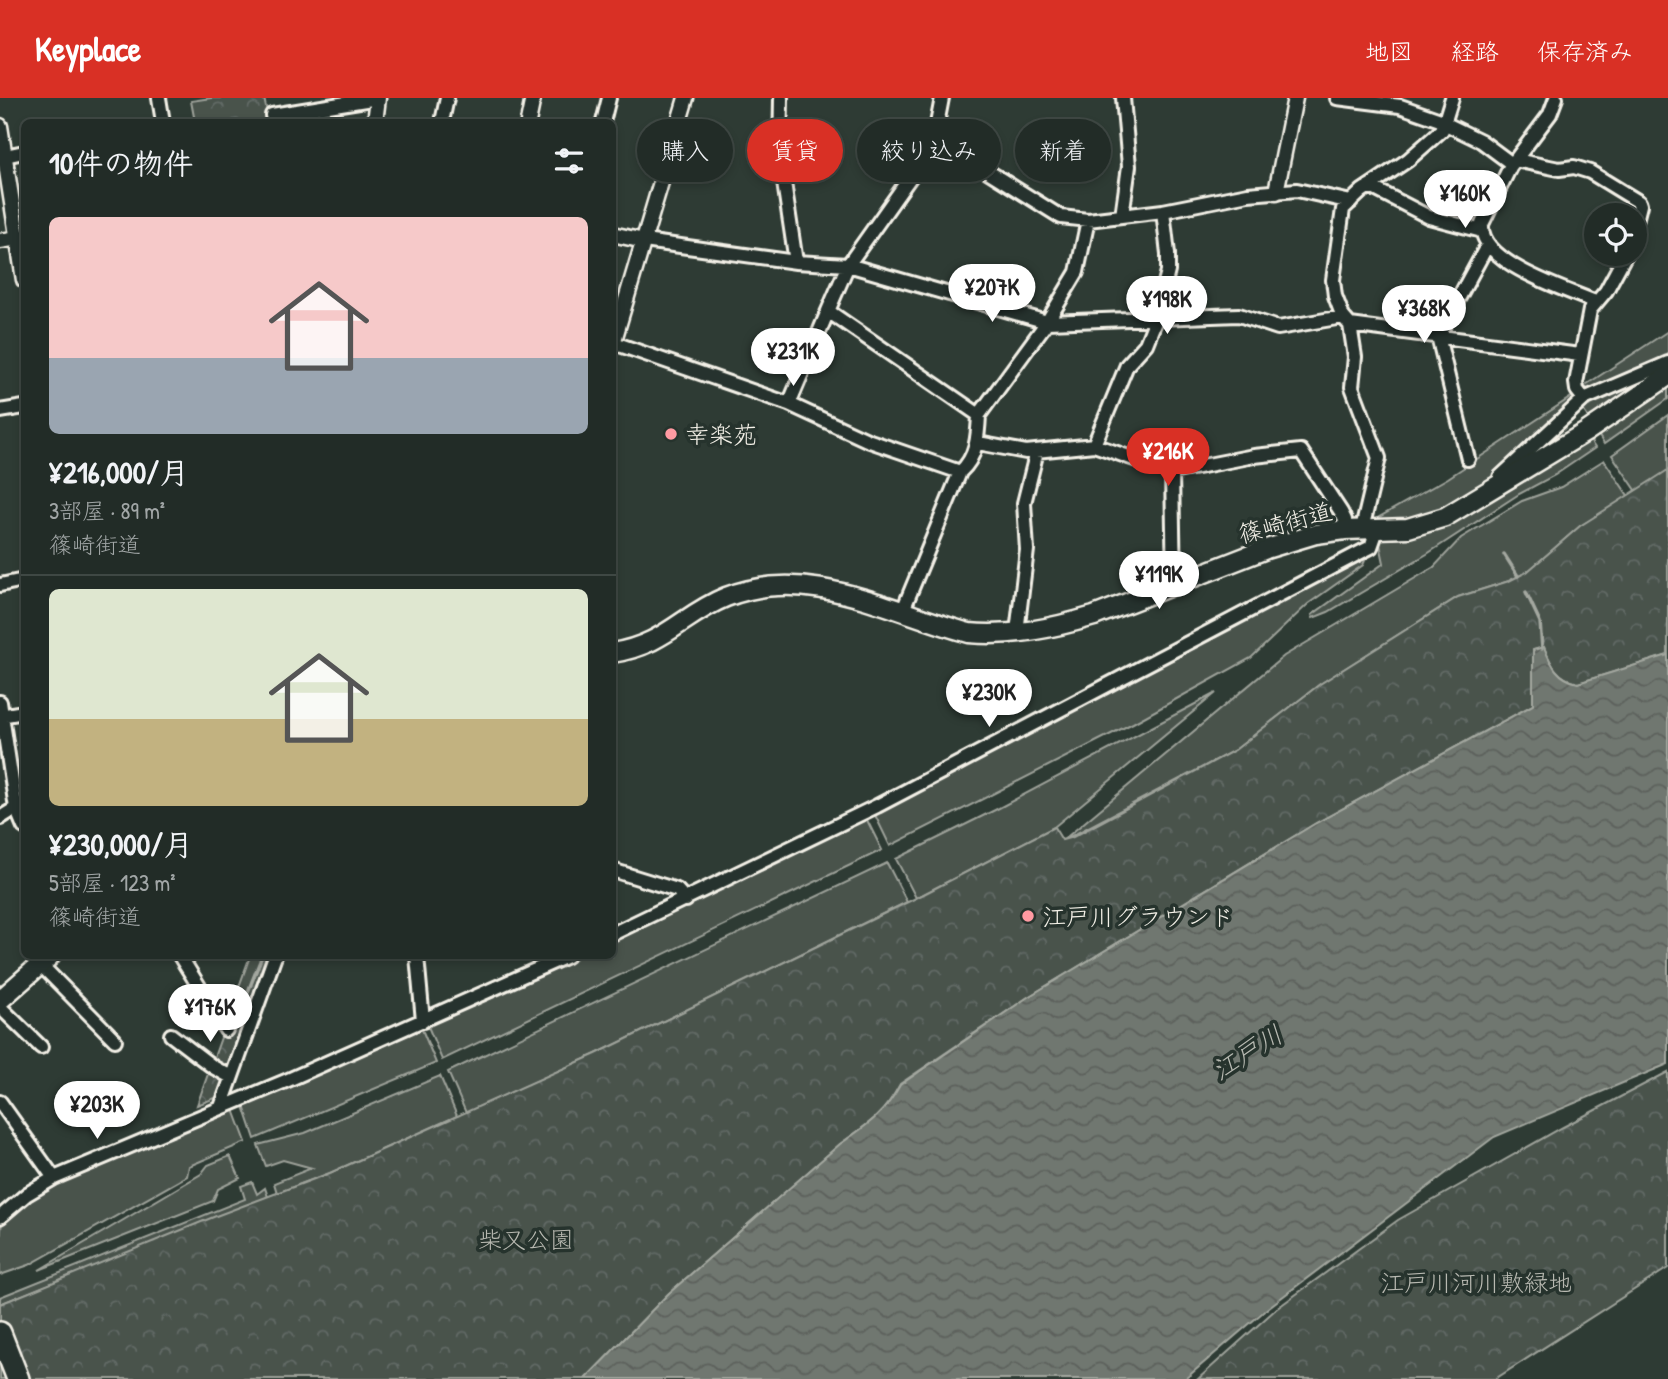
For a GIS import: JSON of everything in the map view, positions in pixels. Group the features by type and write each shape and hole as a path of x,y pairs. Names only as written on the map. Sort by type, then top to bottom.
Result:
{"highway":[{"path":"0,1333 18,1379"},
{"path":"0,1367 5,1379"}],"main road":[{"name":"篠崎街道","path":"616,652 649,643 715,602 757,588 818,588 855,595 969,633 1044,629 1094,616 1266,549 1316,534 1408,528 1428,524 1477,499 1586,432 1668,376"},
{"path":"0,1000 45,960"}],"street":[{"path":"159,98 162,119"},
{"path":"273,119 272,115 302,104 378,98 375,119"},
{"path":"444,119 447,98"},
{"path":"529,119 533,98"},
{"path":"604,119 609,98"},
{"path":"616,335 686,98"},
{"path":"781,98 780,156 796,262"},
{"path":"938,119 942,98"},
{"path":"1122,216 1129,166 1123,98"},
{"path":"1276,192 1295,98"},
{"path":"1337,98 1400,106 1446,123 1513,162 1559,169 1574,167 1590,172 1639,203"},
{"path":"1361,530 1378,458 1352,387 1355,357 1347,321 1335,296 1333,280 1343,209 1369,186 1408,160 1446,123 1452,98"},
{"path":"1556,98 1550,114 1513,162 1482,224 1482,231 1488,244 1506,263 1595,302"},
{"path":"0,125 2,149 21,238 0,241"},
{"path":"2,149 21,152"},
{"path":"1001,179 1061,217 1088,220 1163,211 1248,194 1297,190 1351,202"},
{"path":"789,404 848,265 907,182"},
{"path":"1369,186 1429,218 1482,231"},
{"path":"1094,445 1127,365 1146,344 1156,319 1168,271 1163,211"},
{"path":"903,610 960,472 978,443 979,415 1047,322 1077,272 1088,220"},
{"path":"616,235 796,262 848,265 1047,322 1239,315 1278,328 1347,321 1580,355"},
{"path":"1468,460 1438,336 1488,244"},
{"path":"1584,399 1577,390 1576,383 1590,310 1606,290 1619,266"},
{"path":"828,311 979,415"},
{"path":"616,346 789,404 867,440 960,472"},
{"path":"1477,499 1584,399 1668,363"},
{"path":"0,411 21,408"},
{"path":"616,932 889,800 1371,547 1361,530 1345,520 1301,451 1254,456 1172,472 1094,445 1026,452 978,443"},
{"path":"1017,632 1027,550 1024,503 1037,451"},
{"path":"1172,472 1174,585"},
{"path":"0,584 21,580"},
{"path":"0,702 20,805 0,818"},
{"path":"1,716 21,713"},
{"path":"616,871 677,890 686,900"},
{"path":"182,959 226,1030"},
{"path":"221,1107 274,959"},
{"path":"417,959 423,1021"},
{"path":"0,1217 27,1194 54,1178 423,1021 560,959"},
{"path":"45,960 115,1040"},
{"path":"0,1007 41,1046"},
{"path":"171,1035 213,1067 231,1077"},
{"path":"0,1102 54,1178"}],"green space":[{"path":"211,98 264,98 268,119 194,119 191,101"},
{"path":"1668,331 1668,359 1589,390 1584,386"},
{"path":"1668,368 1590,420 1581,407"},
{"path":"1668,384 1668,399 1604,444 1597,433"},
{"path":"1573,396 1571,406 1517,458 1478,490 1435,514 1411,521 1374,520 1448,478"},
{"path":"1668,415 1668,470 1638,491 1612,455"},
{"path":"1589,439 1595,448 1555,475 1519,494 1427,554 1328,612 1313,618 1312,615 1384,563 1380,544 1383,539 1423,533 1445,526"},
{"path":"1604,460 1629,497 1580,526 1527,572 1509,581 1458,597 1320,684 1235,750 1062,841 1284,656 1434,567 1461,538 1522,501 1561,487"},
{"name":"柴又公園","path":"1668,470 1668,655 1578,683 1565,678 1556,670 1544,647 1534,650 1533,705 1316,823 1028,997 900,1084 888,1104 874,1118 840,1144 668,1294 585,1379 0,1379 0,1304 330,1173 596,1054 916,898 1054,827 1062,840 1073,837 1235,750 1320,684 1458,597 1509,581 1527,572 1580,526"},
{"path":"1366,558 1363,565 1308,604 1251,658 1133,723 890,846 874,813"},
{"path":"1216,693 1054,827 916,898 896,859 999,808"},
{"path":"865,816 882,850 442,1060 427,1024 572,959 616,959 616,938"},
{"path":"887,863 907,902 596,1054 466,1113 448,1072"},
{"path":"249,959 265,959 218,1097 197,1105"},
{"path":"421,1027 436,1063 255,1139 243,1103"},
{"name":"江戸川河川敷緑地","path":"1668,1072 1668,1268 1495,1379 1198,1379 1276,1309 1398,1220 1563,1127"},
{"path":"440,1076 457,1116 330,1173 277,1193 274,1183 312,1168 283,1160 266,1166 258,1145 305,1133"},
{"path":"233,1107 246,1142 189,1166 187,1176 29,1265 0,1275 2,1222 16,1208 40,1192 108,1158"},
{"path":"230,1156 240,1178 218,1189 213,1201 39,1270 201,1174 208,1165"},
{"path":"252,1182 257,1194 265,1188 268,1197 0,1304 0,1297 245,1199 241,1186"}],"water":[{"name":"江戸川","path":"1544,647 1556,670 1565,678 1578,683 1668,655 1668,1064 1494,1137 1269,1307 1185,1379 585,1379 668,1294 840,1144 874,1119 900,1085 1028,997 1316,823 1533,705 1533,650"}],"waterway":[{"path":"1504,554 1518,576"},
{"path":"1526,592 1540,622 1542,649"},
{"path":"244,1002 261,959"}],"place":[{"name":"幸楽苑","path":"671,434"},
{"name":"江戸川グラウンド","path":"1028,916"}]}
